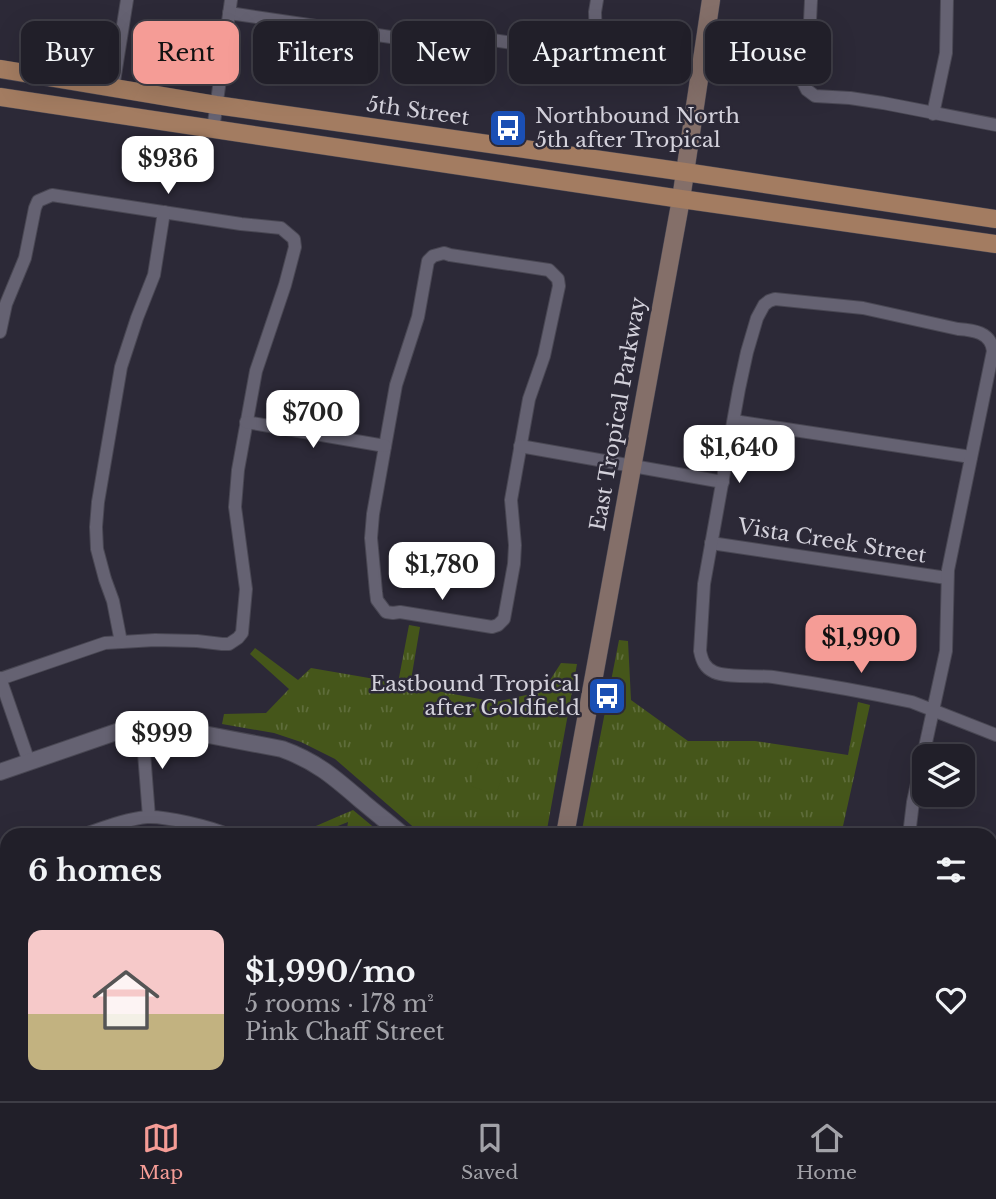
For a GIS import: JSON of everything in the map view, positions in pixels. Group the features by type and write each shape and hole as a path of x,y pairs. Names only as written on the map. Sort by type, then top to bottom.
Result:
{"main road":[{"name":"East Tropical Parkway","path":"566,828 681,199 711,0"},
{"name":"5th Street","path":"0,69 216,104 996,219"},
{"path":"0,97 996,244"}],"street":[{"path":"113,88 127,0"},
{"path":"213,130 230,7 411,40 480,37 580,54 596,41 597,0"},
{"path":"811,0 803,82 807,90 815,96 850,98 996,125"},
{"path":"933,114 946,53 947,0"},
{"path":"0,332 6,304 24,258 35,208 38,201 52,195 281,229 294,239 295,247 278,307 256,370 238,470 235,507 246,589 242,633 229,644 222,645 197,641 155,640 106,643 0,679 29,762"},
{"path":"121,642 113,601 97,549 98,502 121,367 132,330 154,275 164,212"},
{"path":"444,253 549,270 558,279 559,286 544,356 529,398 520,446 511,500 514,564 504,619 492,627 386,612 377,600 371,538 373,514 396,385 406,351 414,335 426,268 433,256 444,253"},
{"path":"910,828 913,802 934,710 946,651 948,570 993,351 992,343 987,337 971,330 863,308 775,299 769,301 757,318 747,352 711,542 704,584 700,652 702,660 711,671 721,674 771,677 912,702 934,710 996,735"},
{"path":"734,421 971,457"},
{"path":"246,422 385,446"},
{"path":"520,446 723,482"},
{"name":"Vista Creek Street","path":"711,542 947,578"},
{"path":"0,772 122,730 153,726 172,728 282,749 299,755 338,780 395,828"},
{"path":"142,727 149,817"},
{"path":"105,828 149,817 210,828"}],"green space":[{"path":"409,625 420,627 410,686 496,702 543,691 561,663 577,664 547,828 415,828 335,759 301,742 274,733 222,724 224,714 266,713 289,689 250,654 255,648 298,680 311,668 398,683"},
{"path":"619,640 628,641 631,700 688,741 755,741 848,755 858,702 870,705 843,828 582,828"},
{"path":"479,762 504,771 496,795 471,786"},
{"path":"353,810 375,828 347,828 348,822 333,828 311,828"}],"place":[{"name":"Northbound North 5th after Tropical","path":"508,128"},
{"name":"Eastbound Tropical after Goldfield","path":"607,696"}]}
